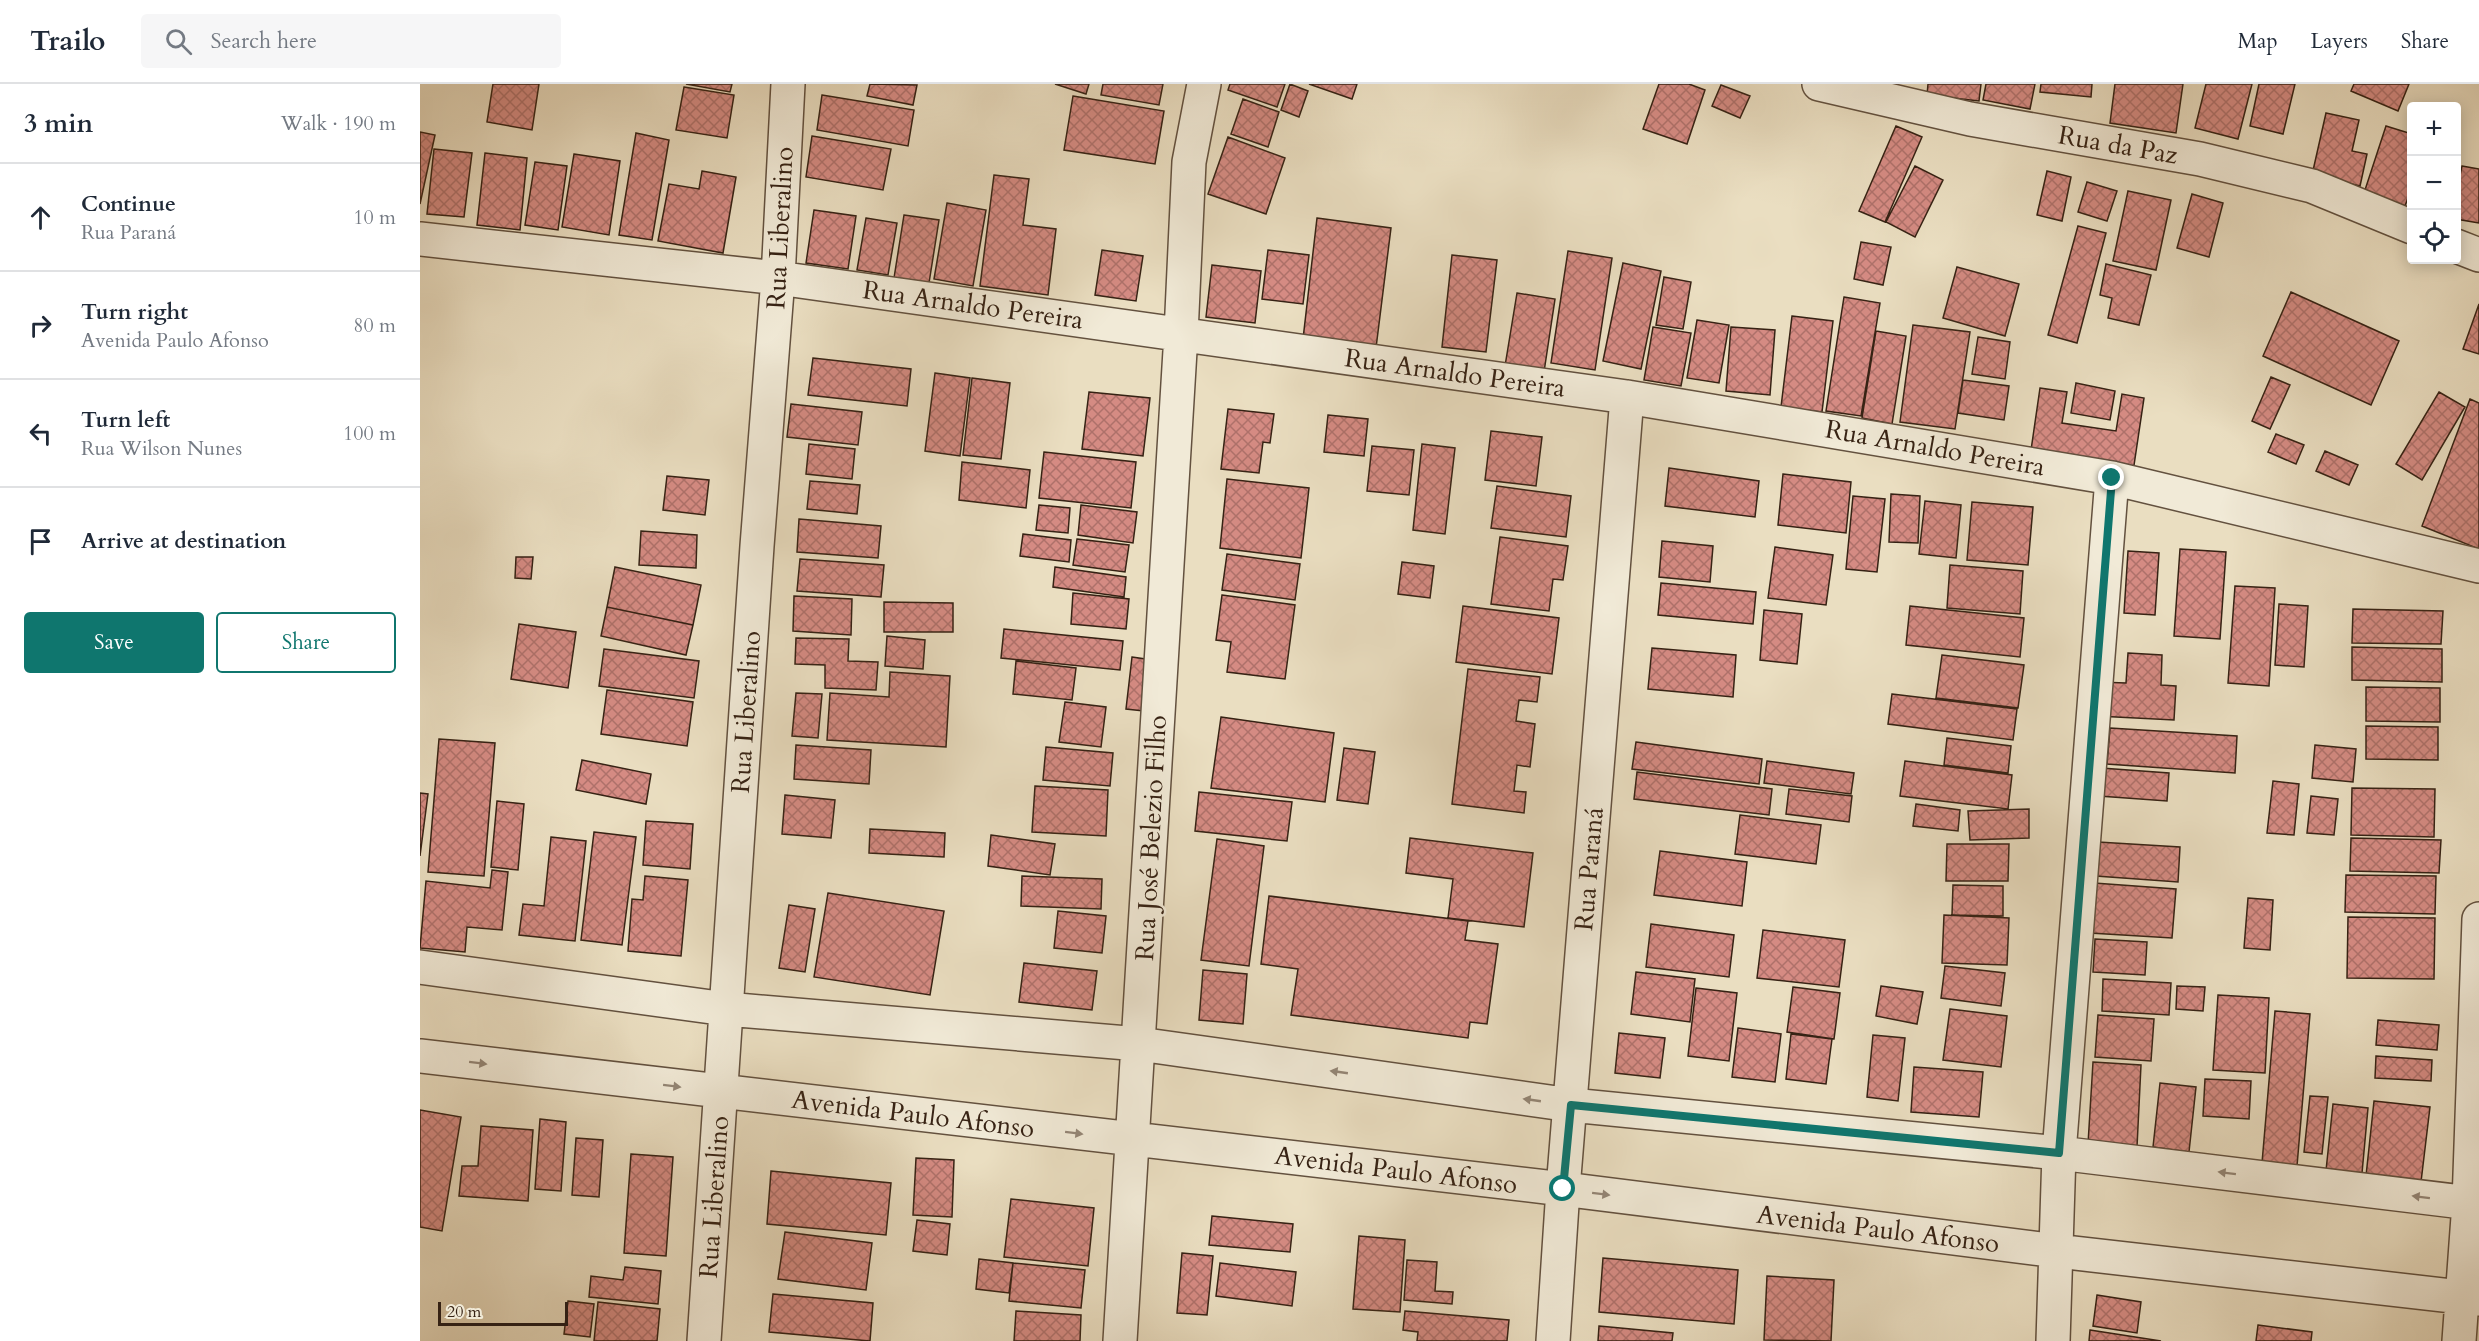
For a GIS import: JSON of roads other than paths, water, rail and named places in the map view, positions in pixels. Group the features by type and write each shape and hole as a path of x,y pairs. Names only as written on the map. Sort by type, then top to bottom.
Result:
{"street":[{"name":"Rua Liberalino","path":"704,1341 778,278 788,84"},
{"name":"Rua José Belezio Filho","path":"1120,1341 1181,334 1189,162 1204,84"},
{"name":"Rua da Paz","path":"1819,84 1970,119 2200,159 2301,183 2407,225"},
{"name":"Rua Arnaldo Pereira","path":"420,239 778,278 1627,397 2112,478 2479,566"},
{"path":"2461,248 2479,255"},
{"name":"Rua Paraná","path":"1553,1341 1563,1189 1627,397"},
{"path":"2053,1341 2059,1153 2112,478"},
{"path":"2459,1341 2470,1298 2479,919"},
{"path":"420,968 726,1009 1139,1044 1571,1105 2059,1153 2474,1203"},
{"name":"Avenida Paulo Afonso","path":"420,1056 1563,1189 2057,1251 2470,1298"}]}
